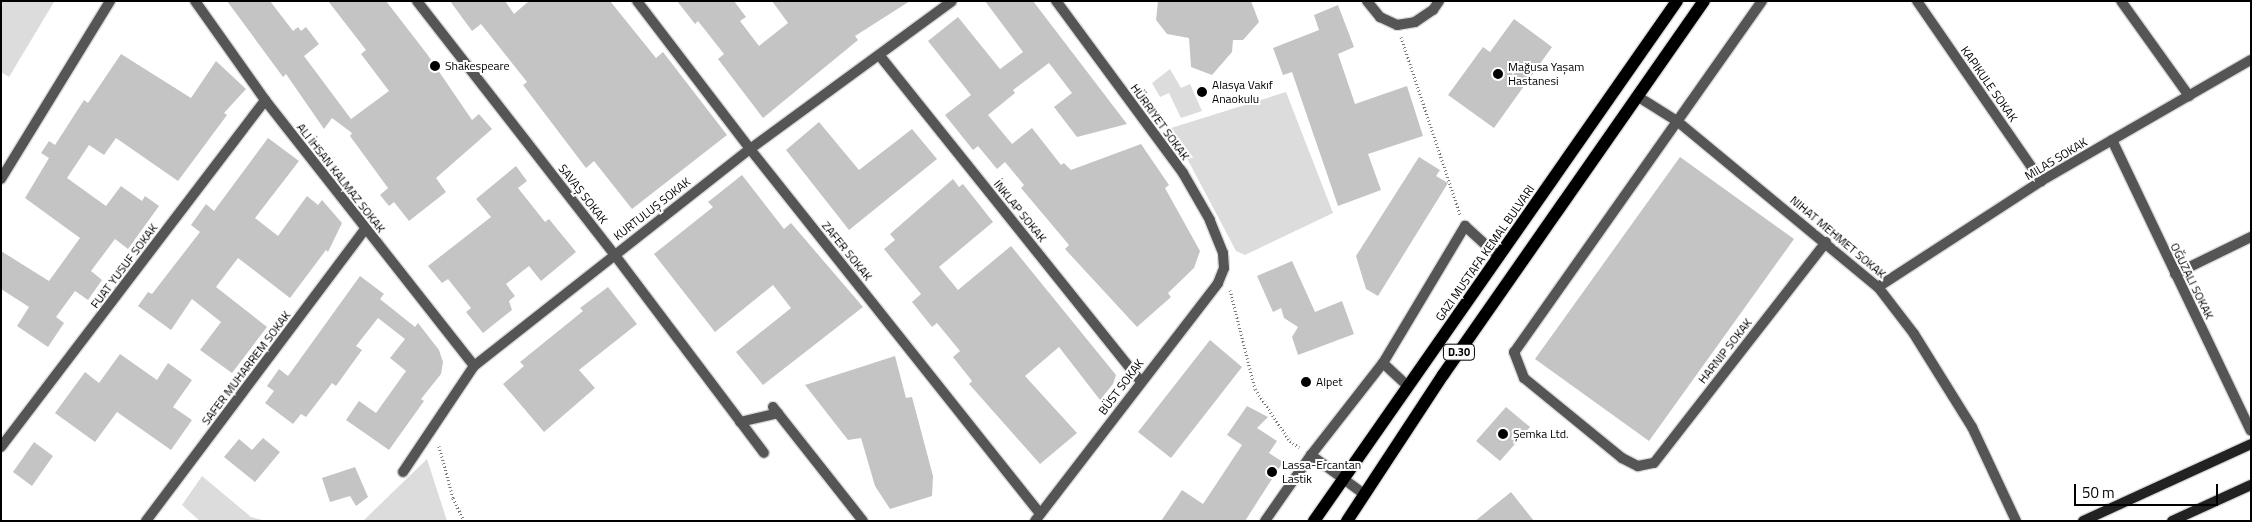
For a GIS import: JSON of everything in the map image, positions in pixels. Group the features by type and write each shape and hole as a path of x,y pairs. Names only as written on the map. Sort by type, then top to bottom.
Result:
{"main road":[{"name":"D.30","path":"1314,521 1677,1"},
{"name":"D.30","path":"1347,521 1704,1"},
{"path":"2083,521 2251,444"},
{"path":"2172,521 2251,485"}],"street":[{"path":"1,179 110,1"},
{"name":"ALI İHSAN KALMAZ SOKAK","path":"194,1 265,100 474,366"},
{"name":"SAVAŞ SOKAK","path":"417,1 614,254 764,453"},
{"name":"ZAFER SOKAK","path":"637,1 750,150 1038,517"},
{"name":"HÜRRIYET SOKAK","path":"1056,1 1183,174 1210,220 1223,253 1224,268"},
{"path":"1368,1 1380,17 1397,25 1415,22 1433,10 1439,1"},
{"path":"1762,1 1514,352 1524,378 1622,458 1638,466 1654,463 1826,242"},
{"path":"1917,1 2041,181"},
{"path":"2121,1 2189,96"},
{"name":"KURTULUŞ SOKAK","path":"403,472 474,366 614,254 750,150 880,56 948,2"},
{"name":"İNKLAP SOKAK","path":"880,56 1141,382"},
{"name":"MILAS SOKAK","path":"1878,287 2041,181 2251,60"},
{"name":"NIHAT MEHMET SOKAK","path":"1637,96 1677,121 1826,242 1878,287 1914,334 1972,427 2016,521"},
{"name":"FUAT YUSUF SOKAK","path":"1,447 265,100"},
{"name":"OĞUZALI SOKAK","path":"2112,140 2251,431"},
{"path":"1265,521 1311,455 1383,363 1465,226 1499,257"},
{"name":"SAFER MUHARREM SOKAK","path":"146,521 365,229"},
{"path":"2175,274 2251,237"},
{"name":"BÜST SOKAK","path":"1038,517 1218,282 1224,268"},
{"path":"1383,363 1408,386"},
{"path":"740,422 775,410 863,521"},
{"path":"1311,455 1345,477 1364,494"}],"path":[{"path":"1397,25 1465,226"},
{"path":"1224,268 1255,389 1290,441 1311,455"},
{"path":"434,426 453,498 464,521"}],"shaded area":[{"path":"1,1 54,2 9,77 1,72"},
{"path":"1170,69 1181,88 1190,84 1202,111 1181,118 1169,93 1160,97 1152,83"},
{"path":"1286,92 1333,213 1245,255 1236,251 1171,128"},
{"path":"427,459 447,521 363,521"},
{"path":"202,476 251,517 266,521 200,521 182,505"}],"building":[{"path":"227,1 270,1 293,31 298,27 301,31 306,27 319,44 304,56 351,119 389,91 361,54 366,50 328,1 386,1 427,54 472,120 479,114 492,129 436,178 446,192 409,221 394,202 389,206 380,195 388,188 350,136 352,133 332,118 324,129 286,74 283,77"},
{"path":"450,1 505,1 514,14 529,1 610,1 656,58 663,52 727,135 632,209 594,161 586,168 523,85 527,82 481,24 472,31"},
{"path":"677,1 734,1 746,17 740,21 759,46 788,23 772,1 910,1 855,36 858,40 763,118 718,59 724,54 698,21 695,24"},
{"path":"985,1 1033,1 1127,124 1077,137 1054,107 1072,93 1049,63 1013,90 1015,93 988,115 1012,144 1032,128 1061,165 1064,163 1071,170 1141,144 1169,185 1165,188 1200,251 1194,268 1168,293 1171,297 1137,327 1065,249 1069,245 1021,188 1024,185 1005,162 997,169 978,146 973,150 945,115 971,95 928,41 958,17 1000,69 1023,52"},
{"path":"1158,1 1251,1 1259,22 1243,40 1233,40 1232,52 1212,75 1191,67 1189,38 1167,34 1156,20"},
{"path":"1338,5 1354,47 1338,54 1355,104 1407,86 1423,136 1368,154 1381,190 1338,206 1292,72 1283,75 1273,48 1319,30 1314,15"},
{"name":"Mağusa Yaşam Hastanesi","path":"1514,19 1552,47 1494,128 1448,95 1483,47 1490,52"},
{"path":"121,54 191,98 216,61 246,89 224,113 227,115 178,181 116,138 104,155 89,145 67,178 106,206 121,186 142,201 145,196 159,206 128,249 115,239 91,271 102,280 88,300 75,291 56,317 64,323 48,347 17,326 29,307 1,289 1,251 49,281 80,238 25,198 49,158 41,153 49,141 55,145 84,100 88,103"},
{"path":"819,122 859,170 912,129 937,159 849,230 786,150"},
{"path":"268,138 299,161 255,218 278,236 307,196 318,205 322,200 342,223 328,252 326,250 290,298 238,258 216,287 267,327 232,373 200,350 221,322 192,299 171,330 138,306 148,292 152,294 200,232 191,225 206,204 214,211"},
{"path":"1419,157 1440,170 1436,176 1448,183 1378,296 1366,289 1356,256"},
{"path":"1680,157 1794,239 1649,441 1535,359"},
{"path":"516,166 527,181 518,188 545,222 549,219 576,252 541,281 529,266 506,284 515,296 509,301 512,310 483,333 466,312 471,308 448,279 442,283 428,266 491,217 476,199"},
{"path":"742,175 784,229 791,223 863,307 763,385 736,352 791,308 773,285 715,332 654,254 713,207 708,202"},
{"path":"953,179 959,187 963,184 993,222 939,267 958,290 1011,246 1116,375 1113,384 1100,400 1059,347 1025,376 1077,433 1040,464 969,384 972,381 953,357 960,351 937,323 932,327 912,302 921,294 884,249 895,240 890,234"},
{"path":"1292,261 1315,312 1342,301 1354,334 1298,355 1292,337 1298,327 1284,318 1281,308 1273,312 1257,276"},
{"path":"360,276 384,294 380,299 415,327 418,323 439,350 443,362 441,374 421,399 424,401 389,450 346,420 359,401 376,413 406,371 390,358 405,339 378,318 356,346 362,350 336,386 332,383 306,417 301,414 293,424 265,403 274,391 267,386 279,369 288,376"},
{"path":"608,287 637,324 579,370 595,388 544,432 503,384 524,366 520,362 583,311 580,308"},
{"path":"1210,340 1242,367 1171,458 1138,432"},
{"path":"120,354 157,380 168,363 192,380 173,407 192,420 171,450 117,412 95,442 55,413 85,372 99,383"},
{"path":"895,356 906,398 912,397 933,476 932,496 890,509 875,486 861,438 848,440 805,385"},
{"path":"1247,406 1268,417 1257,428 1277,441 1269,453 1283,462 1245,521 1161,521 1182,490 1203,504 1242,445 1227,435"},
{"name":"Şemka Ltd.","path":"1506,407 1530,427 1500,461 1476,441"},
{"path":"263,438 280,452 255,482 224,457 239,439 252,450"},
{"path":"34,442 53,456 32,486 13,472"},
{"path":"355,467 368,497 356,506 350,496 330,502 322,478"},
{"path":"1511,492 1534,521 1475,521"}],"place":[{"name":"Shakespeare","path":"435,66"},
{"name":"Mağusa Yaşam Hastanesi","path":"1498,74"},
{"name":"Alasya Vakıf Anaokulu","path":"1202,92"},
{"name":"Alpet","path":"1306,382"},
{"name":"Şemka Ltd.","path":"1503,434"},
{"name":"Lassa-Ercantan Lastik","path":"1272,472"}]}
